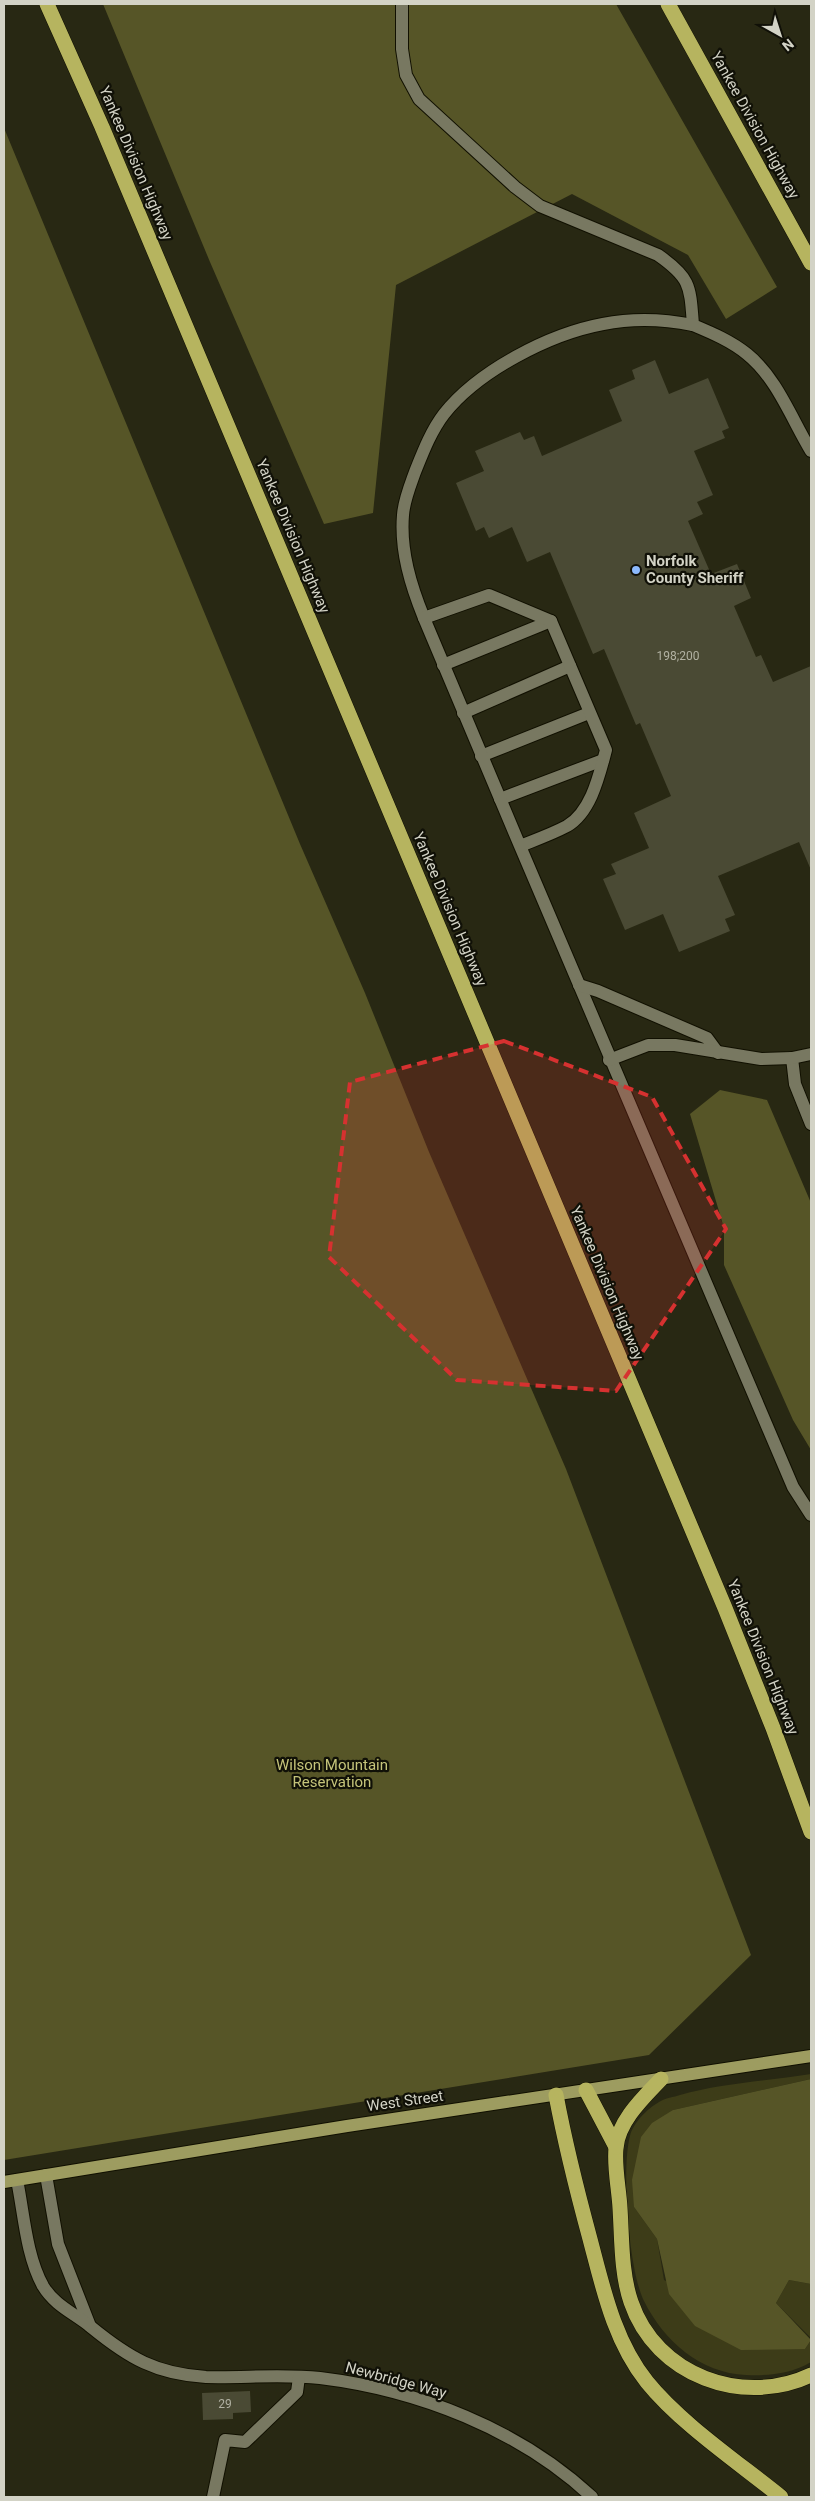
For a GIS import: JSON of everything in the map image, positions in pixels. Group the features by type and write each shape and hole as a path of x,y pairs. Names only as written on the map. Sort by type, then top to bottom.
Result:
{"highway":[{"name":"Yankee Division Highway","path":"48,4 110,145 725,1608 776,1736 811,1832"},
{"name":"Yankee Division Highway","path":"668,4 811,263"},
{"path":"616,2147 629,2116 661,2078"},
{"path":"586,2090 616,2147 627,2289 636,2314 658,2347 687,2371 723,2385 749,2389 777,2386 811,2375"},
{"path":"556,2095 572,2174 606,2302 630,2356 645,2380 675,2411 781,2497"}],"main road":[{"name":"West Street","path":"4,2182 346,2126 811,2056"}],"street":[{"path":"402,4 402,48 406,75 419,99 516,187 540,206 658,255 674,266 686,278 691,293 693,324"},
{"path":"811,451 778,393 760,367 748,354 725,339 693,324 667,320 638,319 602,324 575,331 502,364 487,374 444,414 432,432 421,457 403,514 402,532 409,574 424,618 462,713 789,1478 811,1515"},
{"path":"424,618 489,595 551,621 606,750 591,796 580,816 567,826 520,846"},
{"path":"443,665 551,621"},
{"path":"462,713 570,666"},
{"path":"481,756 589,713"},
{"path":"500,799 603,760"},
{"path":"579,985 598,991 707,1038 718,1052"},
{"path":"609,1060 648,1045 675,1045 761,1059 792,1058 811,1054"},
{"path":"792,1058 795,1084 811,1124"},
{"name":"Newbridge Way","path":"46,2175 58,2244 90,2326"},
{"name":"Newbridge Way","path":"17,2180 31,2252 44,2286 62,2308 90,2326 106,2341 126,2354 160,2369 205,2377 299,2376 340,2381 383,2390 467,2418 504,2435 534,2452 592,2497"},
{"path":"213,2497 225,2440 245,2442 297,2392 299,2376"}],"highlighted area":[{"path":"504,1041 652,1097 726,1229 616,1391 457,1380 329,1257 350,1082"}],"shaded area":[{"path":"811,2074 811,2079 673,2110 634,2207 657,2239 664,2280 805,2349 811,2340 811,2362 796,2369 763,2375 729,2373 713,2368 685,2352 662,2329 644,2301 634,2267 628,2220 626,2171 630,2136 637,2121 645,2112 661,2101 712,2088"},
{"path":"789,2280 811,2284 811,2338 776,2303"}],"green space":[{"path":"103,4 616,4 777,287 726,319 688,255 572,194 396,285 373,513 324,524 210,262"},
{"name":"Wilson Mountain Reservation","path":"4,128 300,844 365,993 429,1152 566,1469 751,1955 649,2055 4,2160"},
{"path":"720,1090 767,1100 811,1203 811,1450 793,1420 724,1265 724,1228 690,1114"},
{"path":"811,2079 811,2284 789,2280 776,2303 811,2340 805,2349 741,2350 695,2326 669,2294 657,2239 634,2207 632,2180 641,2137 652,2123 673,2110"}],"building":[{"path":"655,360 669,394 708,378 729,428 722,431 725,438 694,451 713,495 697,502 703,514 688,521 711,574 737,564 751,598 734,606 756,657 761,655 773,682 811,666 811,870 799,842 718,876 735,915 725,919 730,931 679,952 663,914 625,930 603,879 616,874 611,864 649,848 634,813 671,796 640,723 636,725 604,649 593,654 550,552 527,562 512,527 489,538 484,527 476,531 456,483 484,471 475,451 520,432 524,440 534,436 542,456 622,421 609,390 635,379 632,370"},
{"path":"250,2391 251,2412 233,2413 233,2419 203,2420 202,2393"}],"place":[{"name":"Norfolk County Sheriff","path":"636,570"}]}
